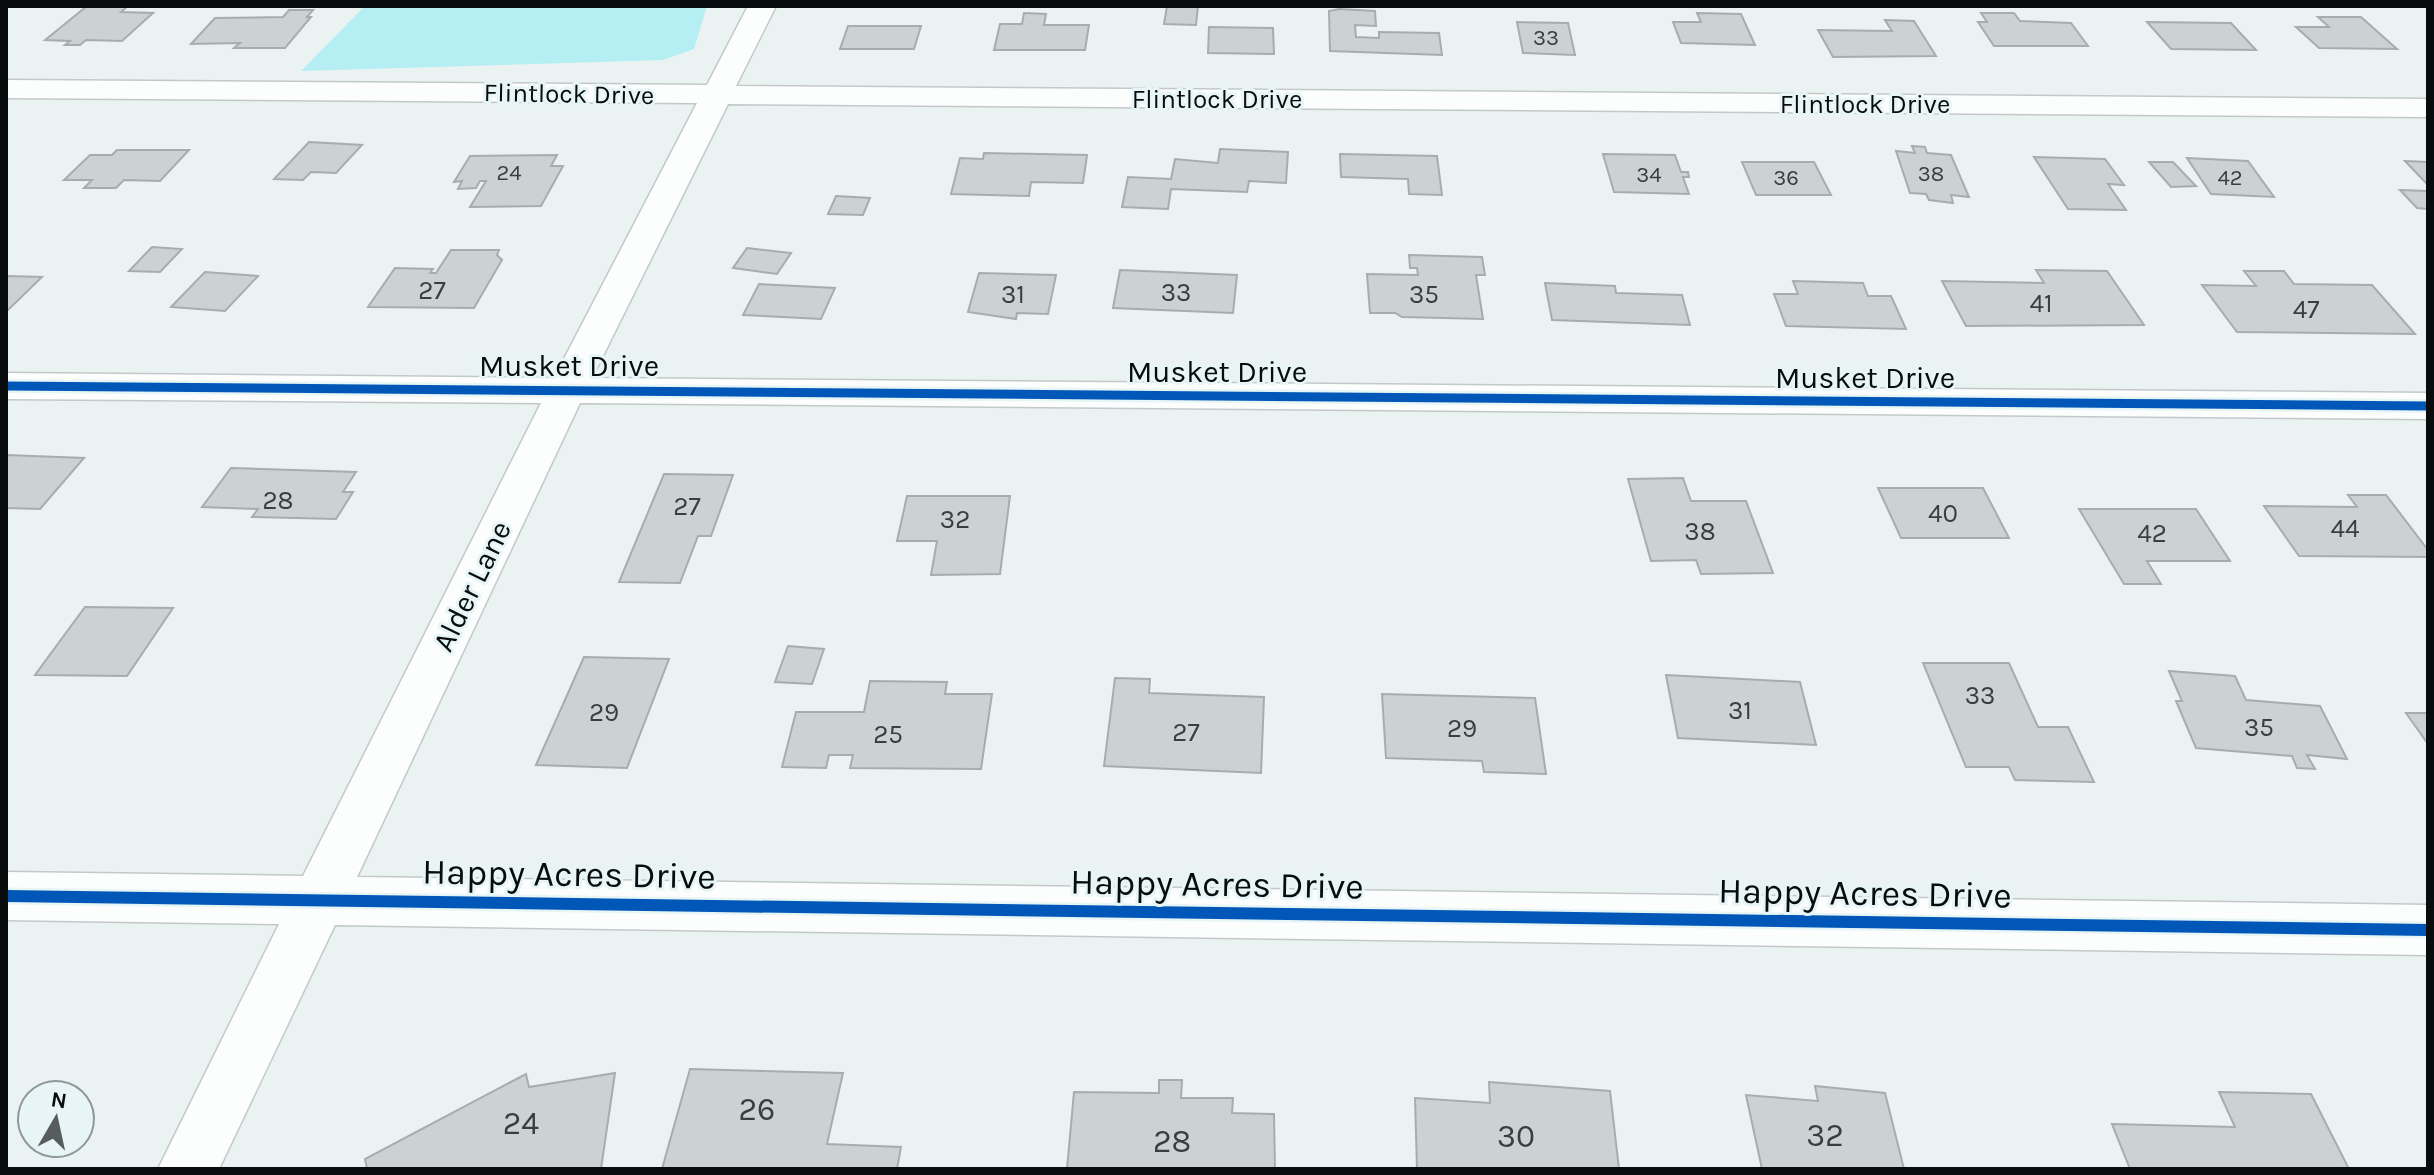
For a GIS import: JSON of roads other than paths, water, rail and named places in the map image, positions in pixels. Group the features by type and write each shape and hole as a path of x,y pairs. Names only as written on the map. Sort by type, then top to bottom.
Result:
{"street":[{"name":"Alder Lane","path":"188,1169 567,390 762,6"},
{"name":"Flintlock Drive","path":"6,89 2428,108"},
{"name":"Musket Drive","path":"6,386 2428,406"},
{"name":"Happy Acres Drive","path":"6,896 2428,930"}]}
